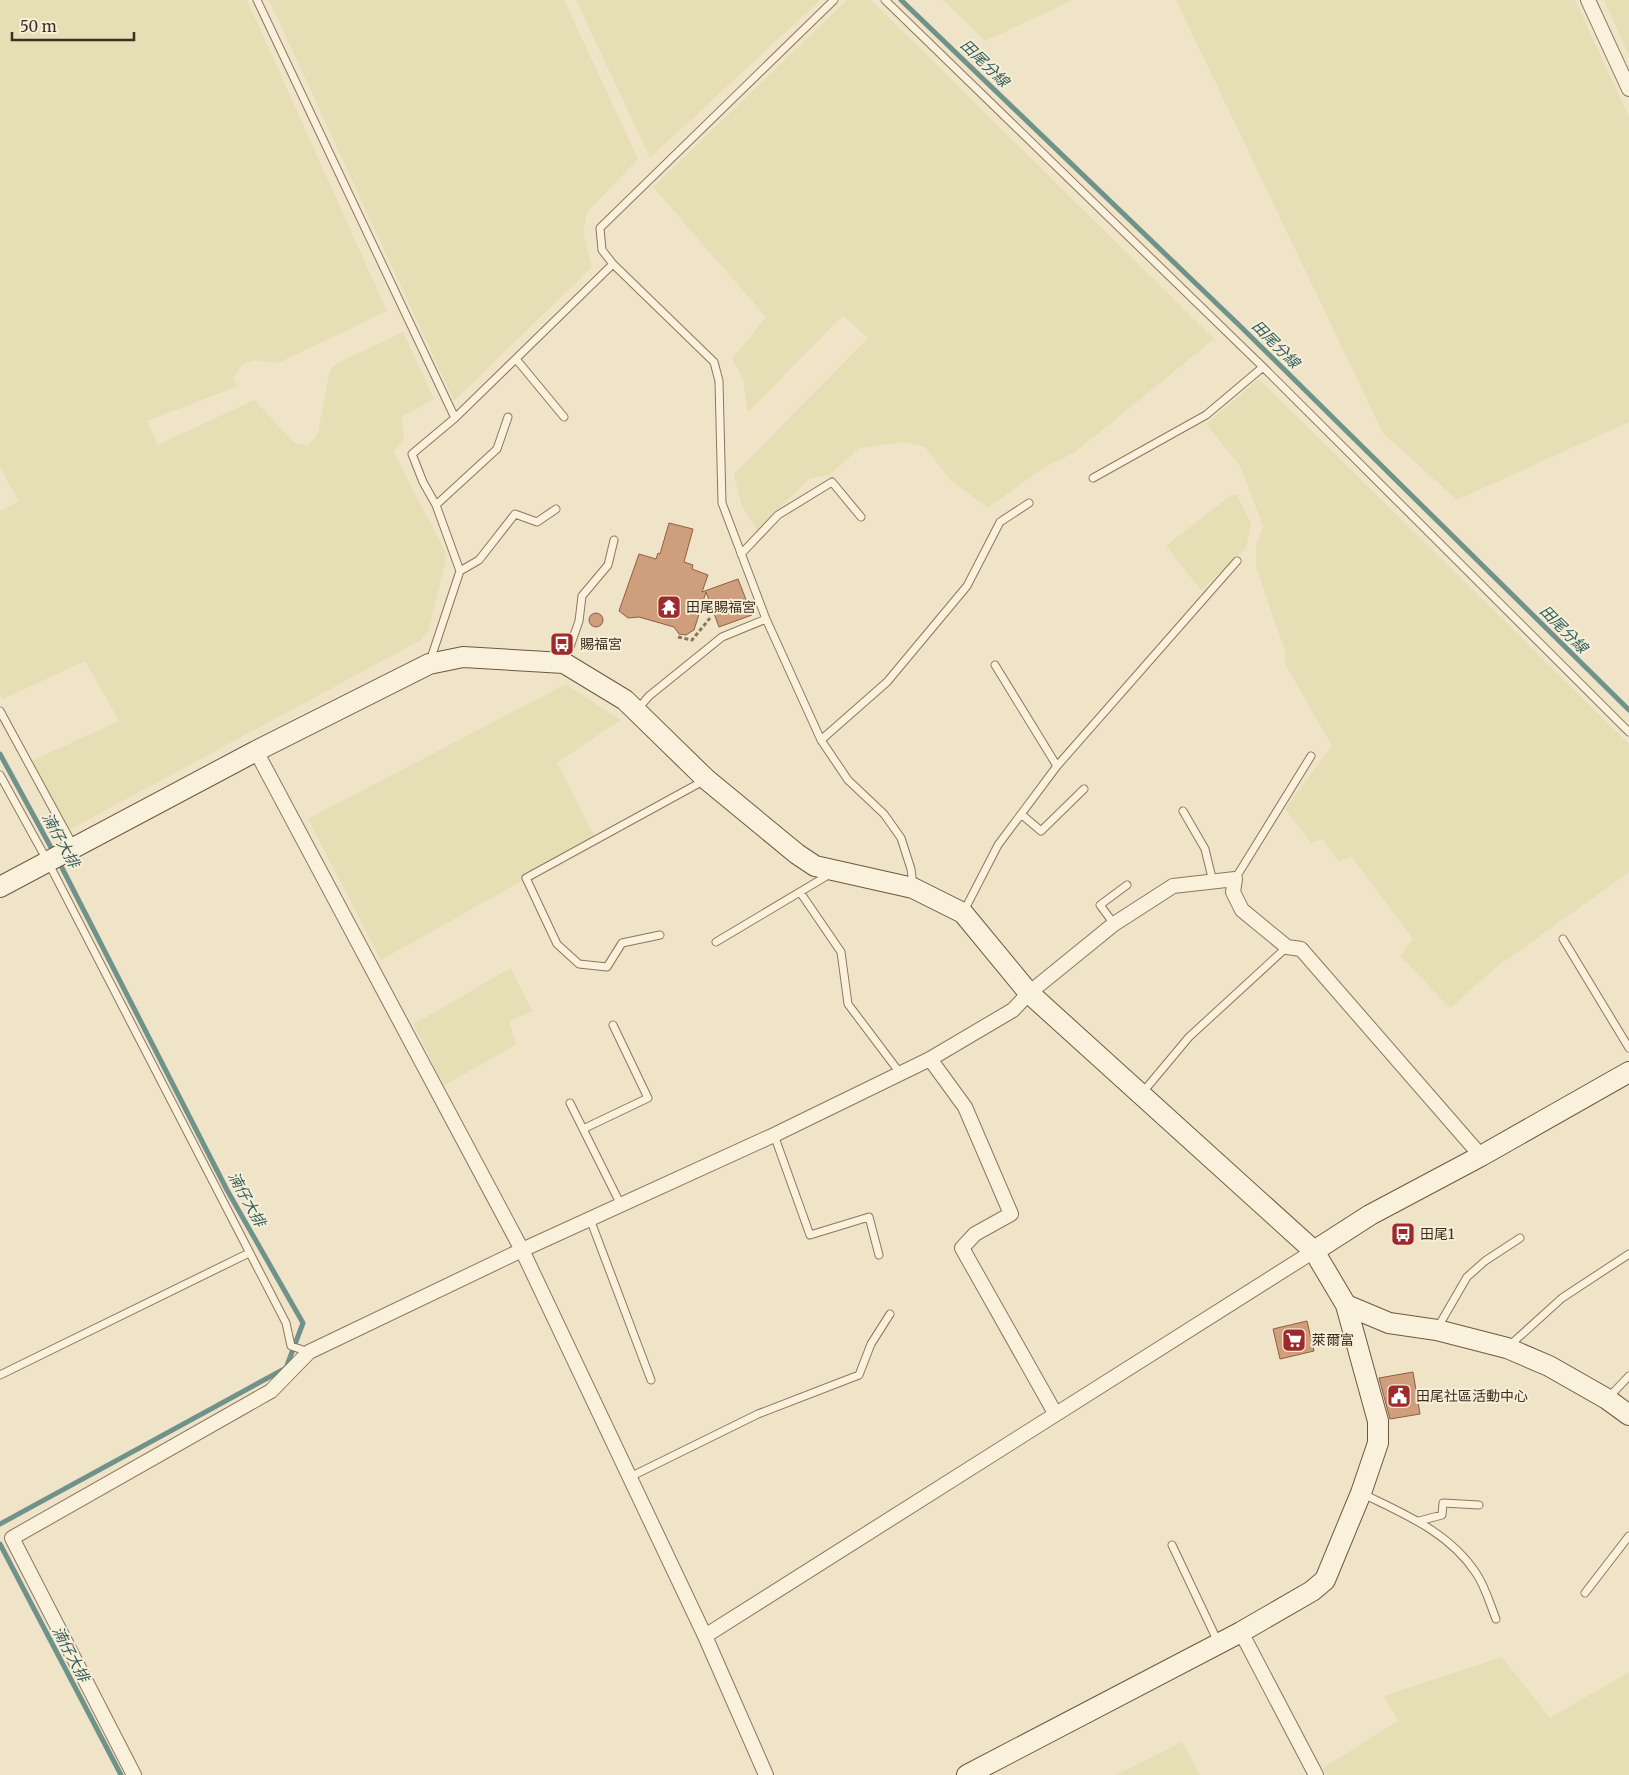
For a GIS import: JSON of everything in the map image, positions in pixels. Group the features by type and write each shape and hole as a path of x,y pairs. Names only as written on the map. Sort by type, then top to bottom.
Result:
{"street":[{"path":"1588,0 1629,89"},
{"path":"0,887 256,751 429,664 463,657 564,664 629,702 706,779 797,854 815,866 913,888 963,913 1030,992 1314,1251 1346,1305 1378,1420 1378,1443 1361,1493 1325,1580 1312,1591 1242,1632 1218,1642 967,1775"},
{"path":"256,751 522,1250 705,1636 766,1775"},
{"path":"134,1775 12,1538 271,1391 309,1352 522,1250 774,1135 930,1059 1013,1010 1030,992 1114,924 1173,886 1236,879 1233,892 1242,910 1286,947 1301,950 1482,1156"},
{"path":"930,1059 965,1107 1011,1214 975,1234 962,1248 1055,1413"},
{"path":"705,1636 1370,1214 1482,1156 1629,1072"},
{"path":"1346,1305 1389,1323 1437,1330 1507,1348 1549,1366 1607,1399 1629,1415"},
{"path":"1242,1632 1316,1775"}],"lane":[{"path":"257,0 455,418"},
{"path":"834,0 600,228 602,250 613,264 714,362 719,381 722,503 741,554 766,618 822,740 848,780 884,814 902,838 911,869 913,888"},
{"path":"885,0 1263,367 1629,732"},
{"path":"429,664 460,571 436,505 422,482 412,454 455,418 613,264"},
{"path":"516,359 564,417"},
{"path":"1093,478 1206,415 1263,367"},
{"path":"436,505 497,449 508,416"},
{"path":"741,554 778,515 832,482 861,517"},
{"path":"822,740 887,682 967,586 1000,522 1029,503"},
{"path":"460,571 479,560 515,514 537,522 556,509"},
{"path":"564,664 579,621 582,596 608,565 614,540"},
{"path":"963,913 998,845 1057,766 1237,561"},
{"path":"629,702 649,696 722,637 766,618"},
{"path":"995,664 1057,766"},
{"path":"0,711 59,856 249,1252 286,1323 292,1346 309,1352"},
{"path":"1236,879 1311,756"},
{"path":"0,775 59,856"},
{"path":"660,935 622,943 607,968 579,964 558,944 526,878 706,779"},
{"path":"1021,814 1041,831 1084,789"},
{"path":"1184,811 1205,849 1213,882"},
{"path":"716,942 834,871"},
{"path":"1114,924 1100,905 1127,885"},
{"path":"800,892 841,952 848,1004 900,1073"},
{"path":"1563,939 1629,1048"},
{"path":"1141,1094 1189,1037 1286,947"},
{"path":"583,1129 648,1098 613,1025"},
{"path":"570,1103 621,1205"},
{"path":"774,1135 810,1236 869,1217 879,1255"},
{"path":"590,1219 650,1380"},
{"path":"1437,1330 1467,1277 1485,1261 1520,1238"},
{"path":"0,1375 249,1252"},
{"path":"1507,1348 1562,1298 1629,1254"},
{"path":"630,1477 758,1414 860,1375 871,1344 890,1314"},
{"path":"1607,1399 1629,1376"},
{"path":"1361,1493 1419,1521 1457,1548 1477,1574 1496,1619"},
{"path":"1419,1521 1442,1515 1443,1503 1479,1505"},
{"path":"1585,1593 1629,1536"},
{"path":"1172,1546 1218,1642"}],"path":[{"path":"678,637 692,640 710,618"}],"shaded area":[{"path":"0,0 247,0 387,311 278,363 256,360 243,364 233,378 238,386 147,421 158,445 254,400 295,443 308,445 318,433 330,370 338,363 403,332 434,399 402,417 404,440 394,452 445,552 446,560 428,632 421,640 69,830 31,761 119,721 85,661 3,699 0,694 0,511 19,501 0,468"},
{"path":"269,0 564,0 638,159 590,209 586,216 583,232 592,267 454,401"},
{"path":"576,0 820,0 650,158"},
{"path":"847,0 871,0 1214,339 1074,453 1046,466 988,508 951,481 925,447 904,442 859,448 831,474 809,479 757,530 742,507 734,474 868,338 843,315 748,412 743,379 732,359 766,317 653,187"},
{"path":"943,0 1073,0 985,41"},
{"path":"1176,0 1575,0 1629,117 1629,422 1457,500 1383,433"},
{"path":"1604,0 1629,0 1629,55"},
{"path":"1259,379 1629,744 1629,872 1495,968 1450,1008 1400,956 1413,939 1351,856 1339,862 1322,839 1311,843 1285,809 1332,746 1285,664 1285,651 1256,567 1256,547 1263,526 1240,466 1206,424"},
{"path":"1231,495 1237,495 1251,523 1246,548 1201,590 1166,546"},
{"path":"566,684 620,720 557,763 596,839 381,960 308,819"},
{"path":"511,968 532,1011 509,1021 516,1045 443,1086 414,1024"},
{"path":"1502,1657 1550,1718 1629,1672 1629,1775 1326,1775 1323,1768 1398,1721 1384,1696"},
{"path":"1182,1742 1200,1775 1116,1775"}],"building":[{"path":"669,523 693,529 684,562 693,565 692,569 708,575 702,592 738,579 752,615 719,627 706,592 694,630 686,635 679,634 674,627 639,617 628,618 619,611 639,554 656,559 658,553 660,554"},
{"path":"593,613 599,613 603,620 599,627 593,627 589,623 589,617"},
{"name":"萊爾富","path":"1307,1321 1314,1351 1280,1359 1273,1329"},
{"name":"田尾社區活動中心","path":"1413,1372 1420,1414 1390,1419 1379,1378"}],"waterway":[{"name":"田尾分線","path":"901,0 1239,325 1629,710"},
{"name":"湳仔大排","path":"0,754 54,853"},
{"name":"湳仔大排","path":"0,1524 286,1368 303,1323 227,1190 58,860"},
{"name":"湳仔大排","path":"0,1544 121,1775"}],"place":[{"name":"田尾賜福宮","path":"669,607"},
{"name":"賜福宮","path":"562,644"},
{"name":"田尾1","path":"1403,1234"},
{"name":"萊爾富","path":"1294,1340"},
{"name":"田尾社區活動中心","path":"1399,1396"}]}
